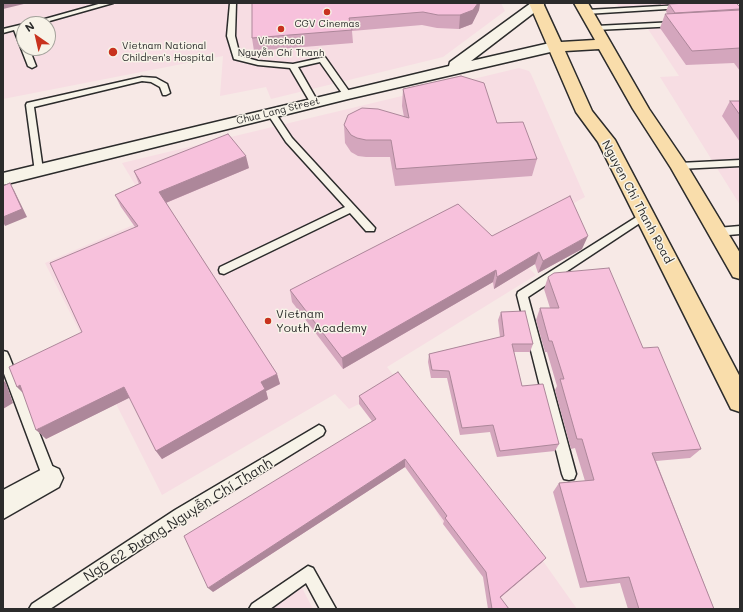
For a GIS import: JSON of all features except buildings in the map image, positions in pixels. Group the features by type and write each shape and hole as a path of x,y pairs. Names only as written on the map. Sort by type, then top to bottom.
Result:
{"main road":[{"name":"Nguyen Chi Thanh Road","path":"536,4 584,112 606,140 646,215 740,401"},
{"path":"584,8 641,109 679,166 740,272"},
{"path":"554,47 600,36"}],"street":[{"path":"448,70 536,4"},
{"name":"Chua Lang Street","path":"3,179 347,94 554,47"},
{"path":"3,505 50,478"}],"lane":[{"path":"56,17 110,3"},
{"path":"233,3 231,36 237,57 258,63 293,66 322,59 347,94"},
{"path":"584,8 692,7"},
{"path":"600,36 685,23"},
{"path":"3,31 16,28"},
{"path":"28,56 32,66"},
{"path":"293,66 314,102"},
{"path":"38,170 30,105 142,79 153,80 164,86 166,93"},
{"path":"271,113 289,140 370,228"},
{"path":"679,166 740,163"},
{"path":"224,270 351,208"},
{"path":"569,474 522,295 646,215"},
{"path":"717,232 740,230"},
{"path":"3,356 50,478"},
{"name":"Ngõ 62 Đường Nguyễn Chí Thanh","path":"37,609 180,514 319,431"},
{"path":"257,609 308,573 328,609"}],"shaded area":[{"path":"3,3 501,3 505,11 443,57 271,99 266,87 220,96 223,56 3,99"},
{"path":"616,3 720,3 619,7"},
{"path":"740,20 740,205 660,77 679,76 646,26"},
{"name":"Vietnam Youth Academy","path":"519,68 529,71 531,74 585,197 502,242 536,275 387,367 543,561 577,609 507,609 443,524 434,507 359,404 349,409 335,394 162,495 45,263 154,216 122,163"},
{"path":"301,586 313,609 268,609"}],"place":[{"name":"CGV Cinemas","path":"327,12"},
{"name":"Vinschool Nguyễn Chí Thanh","path":"281,29"},
{"name":"Vietnam National Children's Hospital","path":"113,52"},
{"name":"Vietnam Youth Academy","path":"268,321"}]}
